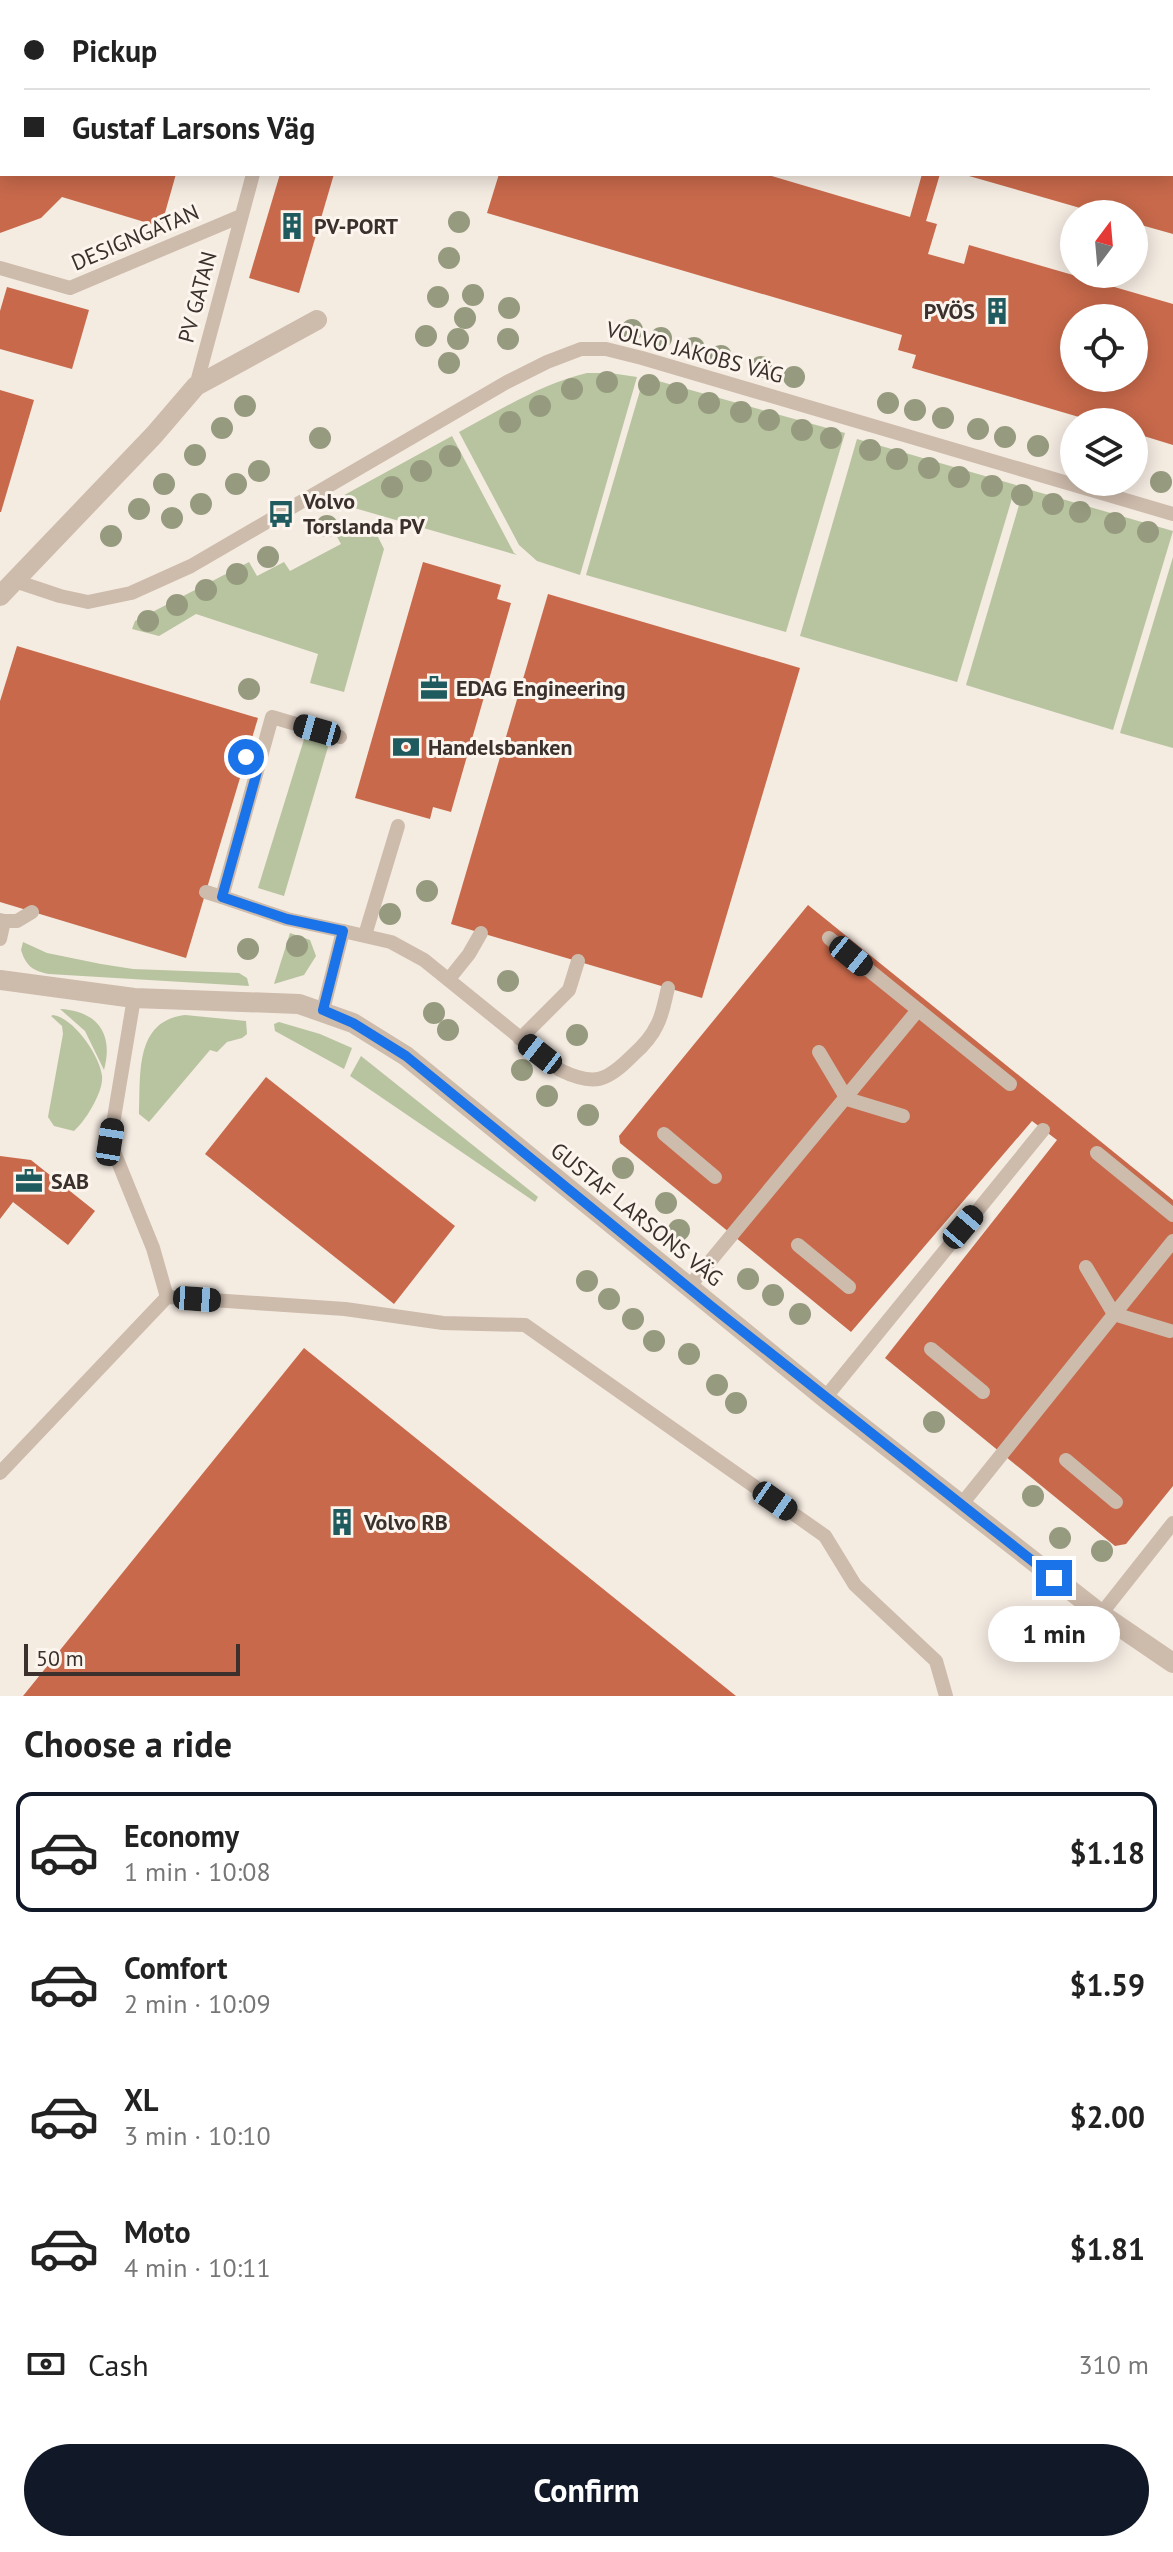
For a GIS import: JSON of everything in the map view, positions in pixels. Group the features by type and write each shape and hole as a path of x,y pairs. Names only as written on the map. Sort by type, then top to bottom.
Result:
{"street":[{"path":"0,596 154,435 196,386 317,320"},
{"name":"GUSTAF LARSONS VÄG","path":"0,980 134,998 288,1003 323,1010 353,1023 406,1056 825,1398 1101,1614 1173,1663"}],"lane":[{"name":"PV GATAN","path":"196,386 252,176"},
{"name":"DESIGNGATAN","path":"0,268 70,288 241,216"},
{"name":"VOLVO JAKOBS VÄG","path":"15,581 88,602 131,593 191,566 507,382 581,349 606,349 642,358 1173,514"},
{"path":"222,897 253,759 272,717 340,737"},
{"path":"365,935 398,826"},
{"path":"206,892 287,919 391,942 424,960 560,1070 579,1079 610,1077 641,1047 658,1025 668,988"},
{"path":"0,939 2,920 17,921 32,912"},
{"path":"323,1010 343,931"},
{"path":"449,979 481,933"},
{"path":"829,938 1010,1084"},
{"path":"520,1039 569,990 578,961"},
{"path":"134,998 110,1142 153,1248 167,1297"},
{"path":"688,1288 918,1010"},
{"path":"819,1052 847,1099 903,1116"},
{"path":"825,1398 862,1348 1043,1130"},
{"path":"664,1134 715,1177"},
{"path":"1097,1153 1173,1215"},
{"path":"961,1505 1173,1241"},
{"path":"798,1245 849,1287"},
{"path":"1086,1267 1114,1314 1170,1331"},
{"path":"0,1473 167,1297"},
{"path":"167,1297 345,1309 443,1323 525,1325 825,1536 855,1585 936,1661 946,1696"},
{"path":"931,1349 983,1392"},
{"path":"1066,1460 1116,1502"},
{"path":"1101,1614 1173,1523"}],"green space":[{"path":"587,373 637,377 580,575 537,561 519,545 459,432 537,391"},
{"path":"644,377 845,433 786,632 586,575"},
{"path":"452,436 517,555 344,505 337,499"},
{"path":"857,439 1016,485 957,682 800,636"},
{"path":"1024,488 1173,531 1113,730 966,685"},
{"path":"327,519 375,531 384,549 344,692 310,683 318,654 196,614 159,636 132,629 135,621 249,562 257,576 284,562 290,571 341,544"},
{"path":"1173,557 1173,748 1120,733"},
{"path":"306,733 322,738 328,747 284,896 258,888"},
{"path":"290,933 310,940 316,956 304,975 274,984"},
{"path":"23,942 47,953 133,969 239,973 247,978 249,986 49,974 28,964 21,950"},
{"path":"60,1009 84,1014 100,1026 107,1045 104,1070 85,1031"},
{"path":"53,1015 69,1023 85,1039 102,1076 93,1106 74,1131 54,1126 48,1117 63,1034 62,1026"},
{"path":"185,1015 246,1021 247,1034 227,1042 217,1052 210,1050 149,1122 139,1114 144,1052 157,1028 168,1019"},
{"path":"279,1022 320,1034 352,1048 344,1069 275,1031 274,1024"},
{"path":"361,1056 538,1197 535,1202 350,1076"}],"building":[{"path":"0,176 175,176 161,227 62,197 41,218 0,233"},
{"name":"PV-PORT","path":"279,176 333,176 299,293 249,278"},
{"name":"PVÖS","path":"498,176 772,176 910,217 921,176 939,176 926,221 937,224 928,254 964,264 969,245 1060,271 1060,288 1118,288 1173,304 1173,445 1148,437 1148,408 1060,408 1060,411 912,368 916,355 898,350 902,335 487,213"},
{"path":"969,176 1173,176 1173,234 1148,227 1148,200 1060,202"},
{"path":"7,287 89,310 72,369 0,349 0,311"},
{"path":"0,390 34,400 1,512 0,512"},
{"path":"423,562 501,585 497,599 511,603 451,812 433,807 430,819 355,798"},
{"path":"548,594 800,668 702,998 451,924"},
{"path":"17,646 258,718 186,958 0,902 0,701"},
{"path":"808,905 1173,1200 1173,1486 1126,1544 1115,1546 885,1358 1057,1140 1032,1121 851,1332 620,1143 619,1136"},
{"path":"266,1077 455,1226 394,1304 205,1154"},
{"name":"SAB","path":"0,1156 31,1160 95,1211 68,1245 13,1202 0,1219"},
{"name":"Volvo RB","path":"304,1348 736,1696 23,1696"}],"place":[{"name":"PV-PORT","path":"292,226"},
{"name":"PVÖS","path":"997,311"},
{"name":"Volvo Torslanda PV","path":"281,514"},
{"name":"EDAG Engineering","path":"434,688"},
{"name":"Handelsbanken","path":"406,747"},
{"name":"SAB","path":"29,1181"},
{"name":"Volvo RB","path":"342,1522"}],"route":[{"path":"246,757 260,761 222,897 287,919 343,931 323,1010 353,1023 406,1056 825,1398 1054,1578"}]}
